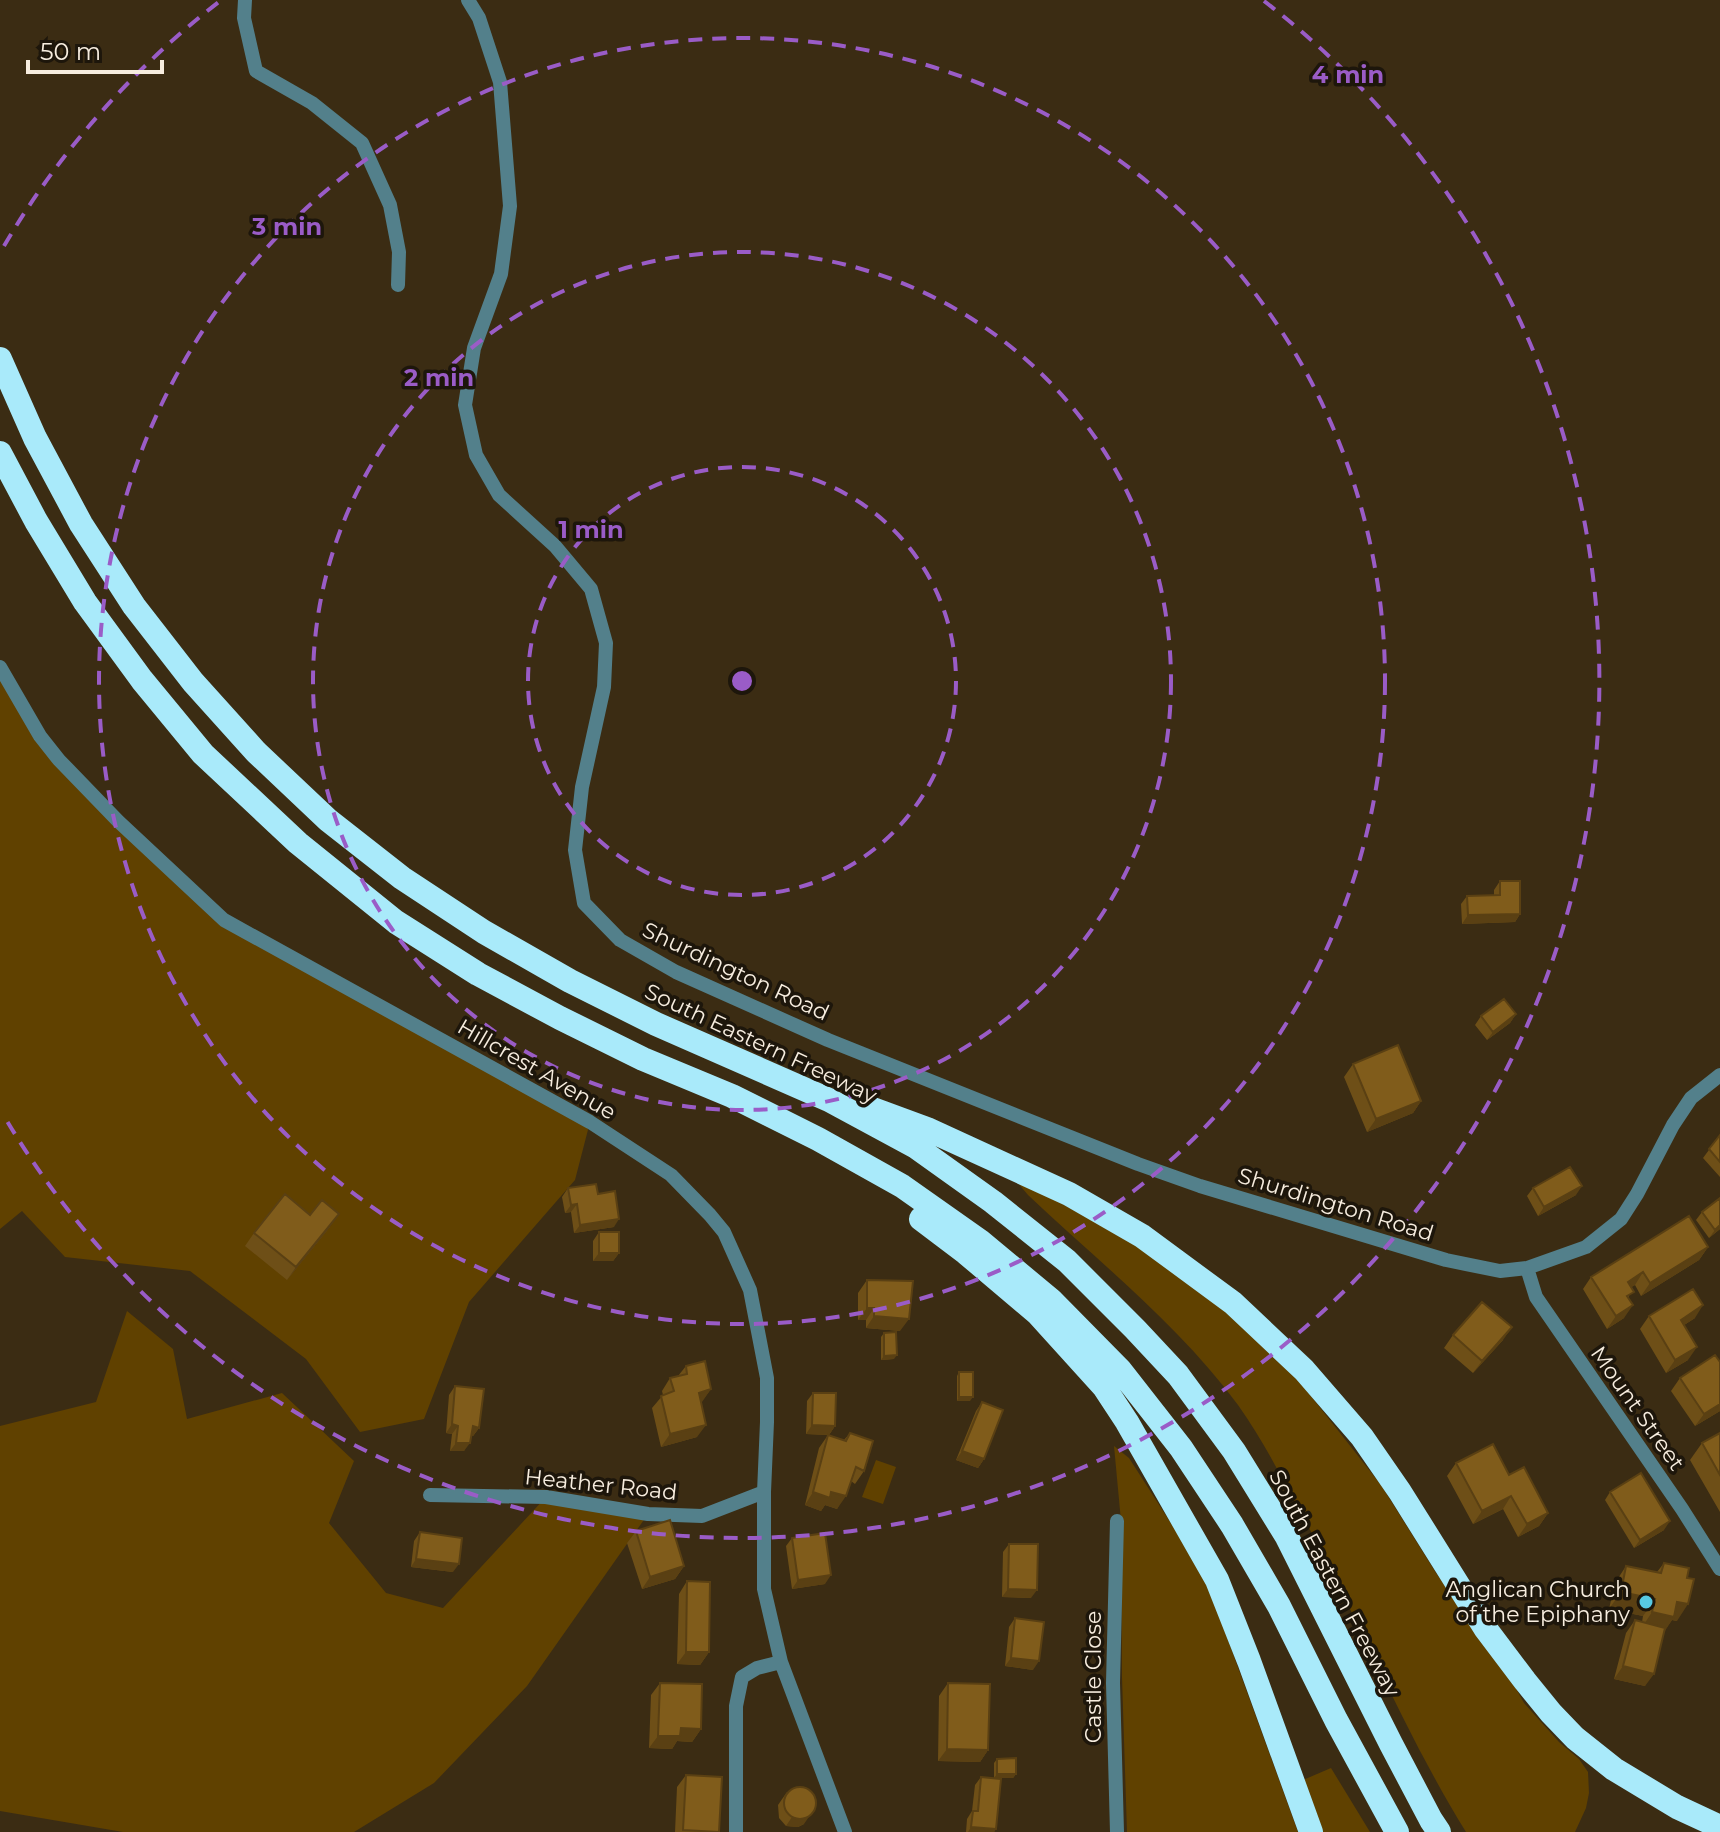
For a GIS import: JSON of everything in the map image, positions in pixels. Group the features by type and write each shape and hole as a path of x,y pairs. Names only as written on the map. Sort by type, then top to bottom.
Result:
{"highway":[{"name":"South Eastern Freeway","path":"0,359 35,438 74,512 127,594 193,682 266,762 341,830 402,878 484,932 582,987 656,1024 829,1100 916,1147 968,1183 1067,1261 1173,1369 1234,1451 1287,1537 1439,1832"},
{"path":"0,453 36,521 85,602 142,680 203,754 298,843 396,922 478,974 629,1052 732,1096 902,1186 980,1241 1051,1300 1120,1370 1181,1448 1232,1525 1279,1606 1397,1832"},
{"path":"744,1062 927,1129 1069,1194 1136,1232 1233,1303 1310,1376 1362,1437 1485,1628 1551,1713 1575,1738 1614,1769 1677,1807 1720,1827"},
{"path":"818,1139 966,1253 1037,1313 1104,1387 1217,1580 1311,1832"}],"street":[{"path":"245,0 244,18 256,71 312,103 362,143 390,205 399,252 398,285"},
{"name":"Shurdington Road","path":"468,0 479,18 500,82 510,206 501,274 474,348 465,405 476,455 499,495 555,546 591,589 606,643 604,687 582,787 575,850 584,903 620,940 676,972 828,1040 1138,1164 1200,1186 1446,1260 1500,1271 1527,1268 1586,1247 1621,1219 1691,1098 1720,1075"},
{"name":"Hillcrest Avenue","path":"0,667 40,736 59,760 118,821 224,920 590,1122 671,1175 724,1232 750,1290 767,1378 764,1589 781,1662 845,1832"},
{"name":"Mount Street","path":"1527,1268 1536,1297 1720,1569"},
{"name":"Heather Road","path":"430,1495 546,1497 648,1514 702,1516 764,1492"},
{"name":"Castle Close","path":"1117,1521 1113,1683 1117,1832"},
{"path":"736,1832 736,1706 742,1677 757,1668 781,1662"}],"shaded area":[{"path":"0,667 48,746 224,920 590,1122 575,1180 469,1302 424,1419 360,1432 306,1359 190,1271 65,1257 22,1211 0,1229"},
{"path":"1017,1182 1115,1233 1162,1262 1244,1324 1303,1386 1381,1485 1436,1573 1508,1674 1524,1703 1588,1772 1586,1808 1575,1832 1466,1832 1420,1752 1318,1545 1238,1405 1165,1321"},
{"path":"127,1311 173,1349 187,1419 282,1393 354,1461 329,1523 386,1593 443,1608 546,1497 648,1514 527,1686 434,1783 354,1832 123,1832 0,1811 0,1426 96,1402"},
{"path":"1114,1446 1129,1458 1209,1588 1298,1832 1127,1832 1121,1521"},
{"path":"876,1460 896,1467 883,1504 862,1497"},
{"path":"1331,1768 1370,1832 1322,1832 1303,1780"}],"building":[{"path":"1500,881 1520,881 1520,914 1468,915 1467,896 1500,895"},
{"path":"1504,999 1516,1014 1493,1032 1481,1016"},
{"path":"1398,1045 1421,1101 1376,1119 1353,1064"},
{"path":"1720,1135 1720,1162 1709,1149"},
{"path":"1570,1167 1582,1186 1544,1207 1533,1188"},
{"path":"596,1184 598,1194 615,1191 619,1219 580,1225 577,1204 571,1205 568,1188"},
{"path":"285,1194 310,1215 322,1200 339,1214 296,1267 254,1233"},
{"path":"1720,1198 1720,1225 1715,1230 1702,1212"},
{"path":"1689,1216 1708,1247 1650,1283 1643,1272 1628,1282 1634,1292 1627,1296 1633,1305 1616,1316 1591,1277"},
{"path":"599,1232 619,1232 619,1253 599,1253"},
{"path":"867,1280 913,1281 909,1319 874,1316 874,1308 867,1308"},
{"path":"1693,1289 1703,1305 1681,1320 1697,1347 1675,1360 1649,1316"},
{"path":"1482,1302 1512,1327 1482,1361 1453,1335"},
{"path":"896,1332 897,1355 884,1356 884,1333"},
{"path":"1715,1355 1720,1362 1720,1404 1704,1414 1680,1378"},
{"path":"705,1361 711,1389 699,1393 706,1425 670,1434 661,1396 674,1391 670,1378 687,1374 686,1366"},
{"path":"959,1372 973,1372 973,1397 959,1397"},
{"path":"455,1386 484,1389 479,1428 473,1426 470,1443 456,1443 458,1426 452,1424"},
{"path":"813,1393 836,1393 835,1426 812,1425"},
{"path":"982,1402 1003,1410 984,1459 962,1451"},
{"path":"850,1433 873,1441 864,1471 856,1467 846,1496 831,1492 830,1498 813,1492 828,1435 846,1441"},
{"path":"1720,1433 1720,1475 1702,1443"},
{"path":"1493,1444 1509,1475 1524,1467 1548,1513 1527,1524 1511,1496 1482,1511 1456,1463"},
{"path":"1641,1473 1670,1521 1640,1540 1610,1492"},
{"path":"670,1520 684,1566 650,1577 636,1531"},
{"path":"420,1532 462,1538 459,1564 416,1559"},
{"path":"825,1533 831,1575 798,1580 792,1538"},
{"path":"1009,1544 1038,1544 1037,1590 1008,1589"},
{"path":"1664,1563 1689,1568 1687,1578 1694,1579 1688,1604 1677,1602 1674,1617 1652,1612 1655,1599 1621,1592 1626,1566 1661,1573"},
{"path":"687,1581 710,1582 709,1652 686,1652"},
{"path":"1015,1618 1044,1622 1039,1661 1011,1658"},
{"path":"1635,1620 1665,1628 1654,1674 1623,1666"},
{"path":"660,1683 702,1684 701,1729 681,1728 680,1736 658,1736"},
{"path":"948,1683 990,1684 988,1750 947,1749"},
{"path":"1016,1758 1016,1774 997,1774 997,1759"},
{"path":"686,1775 722,1777 719,1832 683,1830"},
{"path":"981,1777 1001,1779 996,1829 971,1827 973,1811 978,1811"},
{"path":"800,1787 811,1792 816,1803 811,1814 800,1819 789,1814 784,1803 789,1792"}],"place":[{"name":"Anglican Church of the Epiphany","path":"1646,1602"}]}
